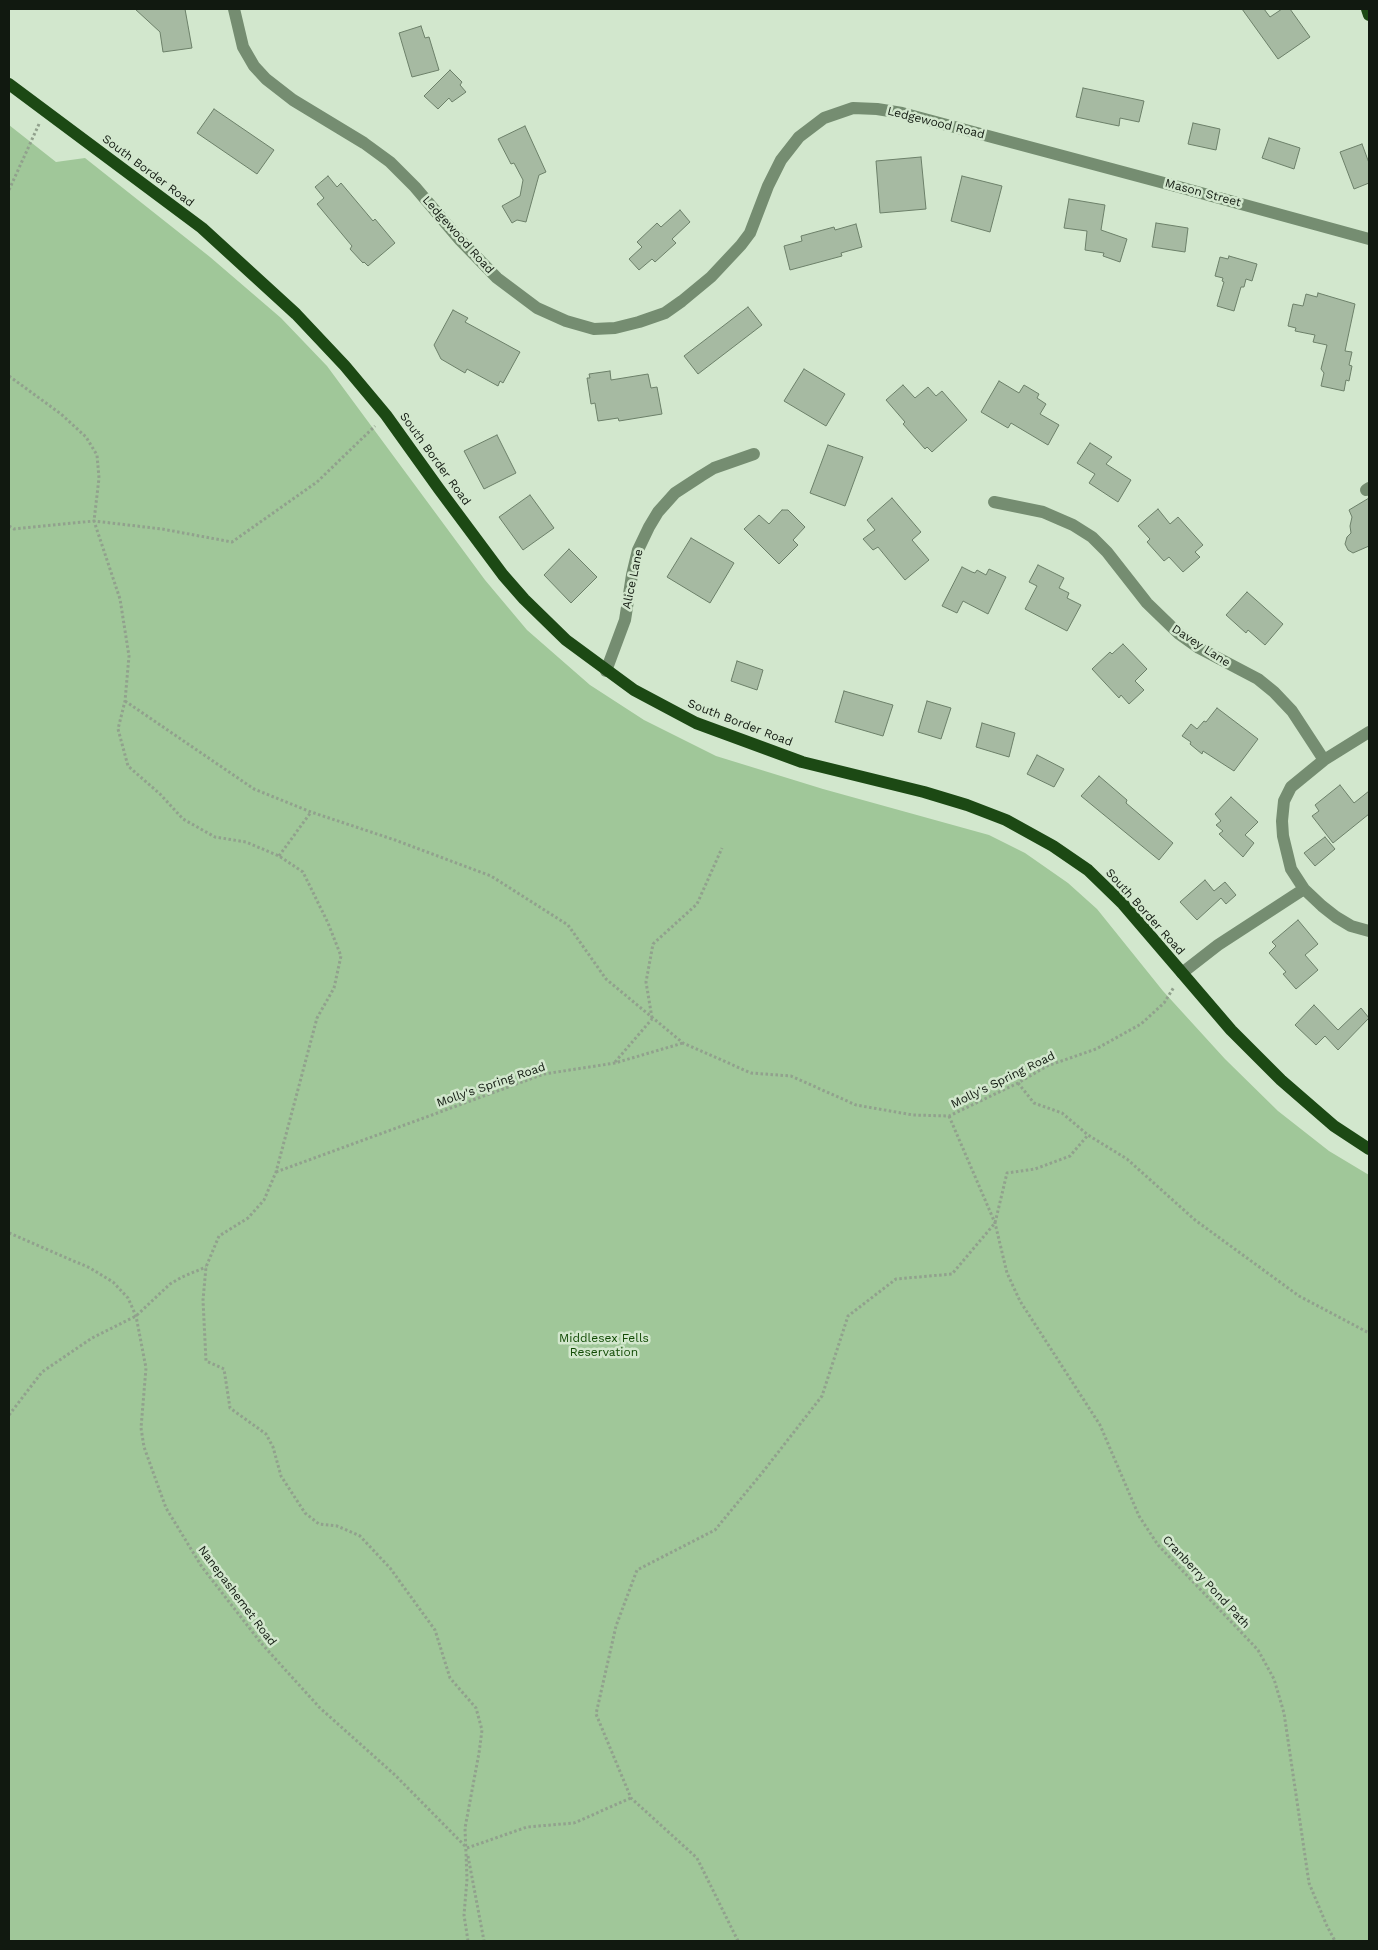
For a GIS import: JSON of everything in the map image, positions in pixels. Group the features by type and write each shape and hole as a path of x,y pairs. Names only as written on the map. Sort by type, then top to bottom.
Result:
{"main road":[{"path":"1367,9 1369,15"},
{"name":"South Border Road","path":"9,84 202,228 296,314 346,366 386,415 475,537 519,593 566,640 606,671 659,705 696,723 732,738 802,762 967,805 1014,824 1075,860 1100,881 1145,928 1231,1030 1281,1080 1334,1126 1369,1149"}],"street":[{"name":"Ledgewood Road","path":"234,9 243,47 254,66 266,79 293,100 364,143 390,162 497,278 537,308 566,321 594,329 616,328 665,313 711,276 750,233 768,186 781,160 799,138 824,118 853,108 890,110 1037,149"},
{"name":"Mason Street","path":"1037,149 1369,239"},
{"name":"Alice Lane","path":"606,671 625,620 638,550 658,512 676,494 714,468 754,454"},
{"name":"Davey Lane","path":"994,502 1043,512 1073,525 1092,537 1107,552 1146,603 1178,634 1199,648 1258,679 1274,692 1292,710 1324,760"},
{"path":"1369,732 1324,760 1291,787 1282,806 1282,836 1290,869 1304,889 1336,917 1351,926 1369,931"},
{"path":"1182,973 1218,945 1304,889"}],"path":[{"path":"9,190 45,111"},
{"path":"9,376 61,414 86,437 97,455 99,467 94,521 120,599 129,656 125,701 118,729 128,766 160,794 183,819 215,837 246,842 279,856 303,872 328,922 341,956 334,988 317,1018 276,1172 264,1200 248,1218 219,1236 206,1267 204,1300 206,1362 224,1369 230,1408 266,1434 273,1447 281,1476 305,1513 319,1524 337,1526 360,1536 390,1568 434,1630 450,1678 476,1708 482,1730 480,1753 465,1828 484,1941"},
{"path":"9,526 14,529 94,521 162,529 232,542 317,482 386,415"},
{"path":"125,701 254,789 311,812 395,840 491,876 568,925 606,979 683,1043"},
{"path":"279,856 311,812"},
{"path":"615,1063 652,1019 646,982 653,944 697,904 722,848"},
{"name":"Molly's Spring Road","path":"276,1172 544,1074 615,1063 683,1043 751,1073 791,1076 856,1105 913,1115 949,1116 1018,1083 1047,1066 1096,1049 1141,1024 1164,1003 1182,973"},
{"path":"1018,1083 1034,1103 1062,1113 1088,1134 1127,1159 1195,1220 1299,1296 1369,1333"},
{"name":"Cranberry Pond Path","path":"949,1116 995,1223 1006,1273 1020,1301 1100,1425 1138,1516 1158,1545 1258,1650 1274,1679 1284,1713 1309,1883 1335,1941"},
{"path":"738,1941 697,1858 631,1798 596,1714 616,1626 637,1570 715,1530 822,1396 848,1316 896,1279 952,1274 995,1223 1007,1173 1035,1169 1070,1156 1088,1134"},
{"name":"Nanepashemet Road","path":"9,1233 90,1268 113,1282 128,1298 136,1316 146,1368 141,1428 144,1447 166,1508 202,1567 261,1643 320,1708 395,1775 467,1848"},
{"path":"9,1415 42,1372 92,1338 136,1316 170,1284 206,1267"},
{"path":"467,1848 527,1827 574,1823 631,1798"},
{"path":"467,1848 464,1915 468,1941"}],"green space":[{"name":"Middlesex Fells Reservation","path":"9,125 56,162 85,158 210,257 281,318 327,366 485,580 527,630 590,685 644,720 716,756 823,789 989,835 1025,853 1068,883 1097,909 1163,991 1225,1059 1278,1111 1329,1151 1369,1175 1369,1941 9,1941"}],"building":[{"path":"135,9 185,9 192,48 163,52 160,32"},
{"path":"1242,9 1264,9 1270,17 1282,9 1290,9 1310,37 1278,59"},
{"path":"421,26 425,38 429,37 439,70 412,77 399,33"},
{"path":"450,70 462,82 460,85 466,92 452,102 449,98 438,109 424,96"},
{"path":"1083,88 1144,101 1139,122 1120,118 1119,126 1076,117"},
{"path":"214,109 274,150 257,174 197,133"},
{"path":"1193,123 1220,129 1216,150 1188,144"},
{"path":"525,126 546,172 539,175 526,222 517,220 512,223 502,206 520,196 523,180 514,163 511,164 498,139"},
{"path":"1269,138 1300,148 1294,169 1262,158"},
{"path":"1362,144 1369,163 1369,183 1354,189 1340,152"},
{"path":"921,157 926,209 880,213 876,161"},
{"path":"328,176 337,187 341,183 373,221 375,219 395,243 368,266 350,249 352,246 317,204 324,198 315,187"},
{"path":"962,176 1002,186 990,232 951,221"},
{"path":"1069,199 1105,205 1101,230 1127,239 1120,262 1103,256 1104,253 1085,250 1087,231 1064,228"},
{"path":"680,210 690,222 672,239 676,243 655,262 652,259 639,270 629,259 642,247 637,242 657,223 661,227"},
{"path":"1156,223 1188,228 1185,252 1152,247"},
{"path":"856,224 862,247 841,253 842,256 790,270 784,246 802,241 801,236 834,227 835,230"},
{"path":"1229,256 1257,264 1252,281 1246,279 1244,287 1241,287 1234,311 1217,306 1224,282 1222,281 1223,278 1215,276 1220,257 1228,259"},
{"path":"1318,293 1355,304 1345,351 1352,352 1349,365 1352,366 1349,381 1346,380 1344,391 1321,386 1324,373 1321,369 1327,345 1313,342 1315,335 1295,331 1296,328 1288,326 1293,304 1303,306 1306,294 1317,297"},
{"path":"748,307 762,325 698,374 684,356"},
{"path":"453,310 468,318 465,322 520,352 503,383 500,381 498,386 467,369 465,373 441,359 434,345"},
{"path":"804,369 845,394 826,426 784,401"},
{"path":"610,371 611,380 648,374 651,388 657,387 662,414 619,421 618,418 598,421 595,403 591,404 587,378 590,378 589,374"},
{"path":"999,381 1019,393 1024,385 1039,394 1037,398 1046,404 1040,414 1059,425 1048,445 1011,423 1008,428 981,412"},
{"path":"903,385 915,398 928,387 936,396 942,391 967,420 932,452 927,447 925,449 903,424 905,422 886,400"},
{"path":"497,435 516,473 484,489 464,451"},
{"path":"1090,443 1112,457 1106,464 1131,480 1118,502 1089,483 1095,474 1077,463"},
{"path":"828,445 863,457 845,506 810,493"},
{"path":"530,495 554,528 523,550 499,517"},
{"path":"892,498 921,532 912,540 929,560 905,580 878,547 873,550 863,539 875,530 867,520"},
{"path":"1369,498 1369,546 1353,553 1348,550 1345,544 1347,537 1351,533 1352,517 1349,510"},
{"path":"1158,509 1170,524 1178,517 1203,545 1195,552 1200,557 1183,572 1169,557 1164,561 1147,542 1150,539 1138,526"},
{"path":"782,510 788,510 805,527 793,540 798,545 779,564 744,529 759,515 769,524"},
{"path":"691,538 734,563 710,603 667,577"},
{"path":"569,549 597,577 571,603 544,575"},
{"path":"1038,565 1064,578 1059,588 1069,593 1067,598 1081,605 1067,631 1025,609 1037,586 1029,582"},
{"path":"962,567 975,573 977,570 986,575 989,569 1006,577 988,614 963,601 957,613 942,606"},
{"path":"1247,592 1283,624 1265,645 1248,630 1246,633 1226,615"},
{"path":"1123,644 1147,669 1135,681 1144,690 1129,704 1121,695 1119,698 1092,669 1110,652 1112,654"},
{"path":"737,661 763,670 757,690 731,681"},
{"path":"844,691 893,705 883,736 835,722"},
{"path":"927,701 951,708 941,739 918,732"},
{"path":"1217,708 1258,739 1234,771 1203,751 1202,754 1190,744 1191,742 1182,736 1191,724 1197,729 1204,721 1206,722"},
{"path":"982,723 1015,733 1009,757 976,747"},
{"path":"1037,755 1064,769 1054,787 1027,774"},
{"path":"1099,776 1127,800 1126,803 1173,843 1159,860 1081,796"},
{"path":"1340,785 1354,803 1369,791 1369,814 1333,843 1312,816 1319,811 1315,805"},
{"path":"1231,797 1258,822 1245,835 1254,843 1243,857 1219,834 1223,831 1216,825 1221,821 1215,814"},
{"path":"1325,837 1335,849 1315,866 1304,853"},
{"path":"1205,880 1214,891 1225,882 1236,895 1226,904 1221,898 1197,920 1180,902"},
{"path":"1298,920 1318,944 1305,955 1318,970 1296,989 1283,974 1286,972 1269,953 1276,946 1272,942"},
{"path":"1314,1005 1338,1030 1361,1008 1369,1018 1338,1050 1325,1036 1316,1045 1295,1025"}]}
